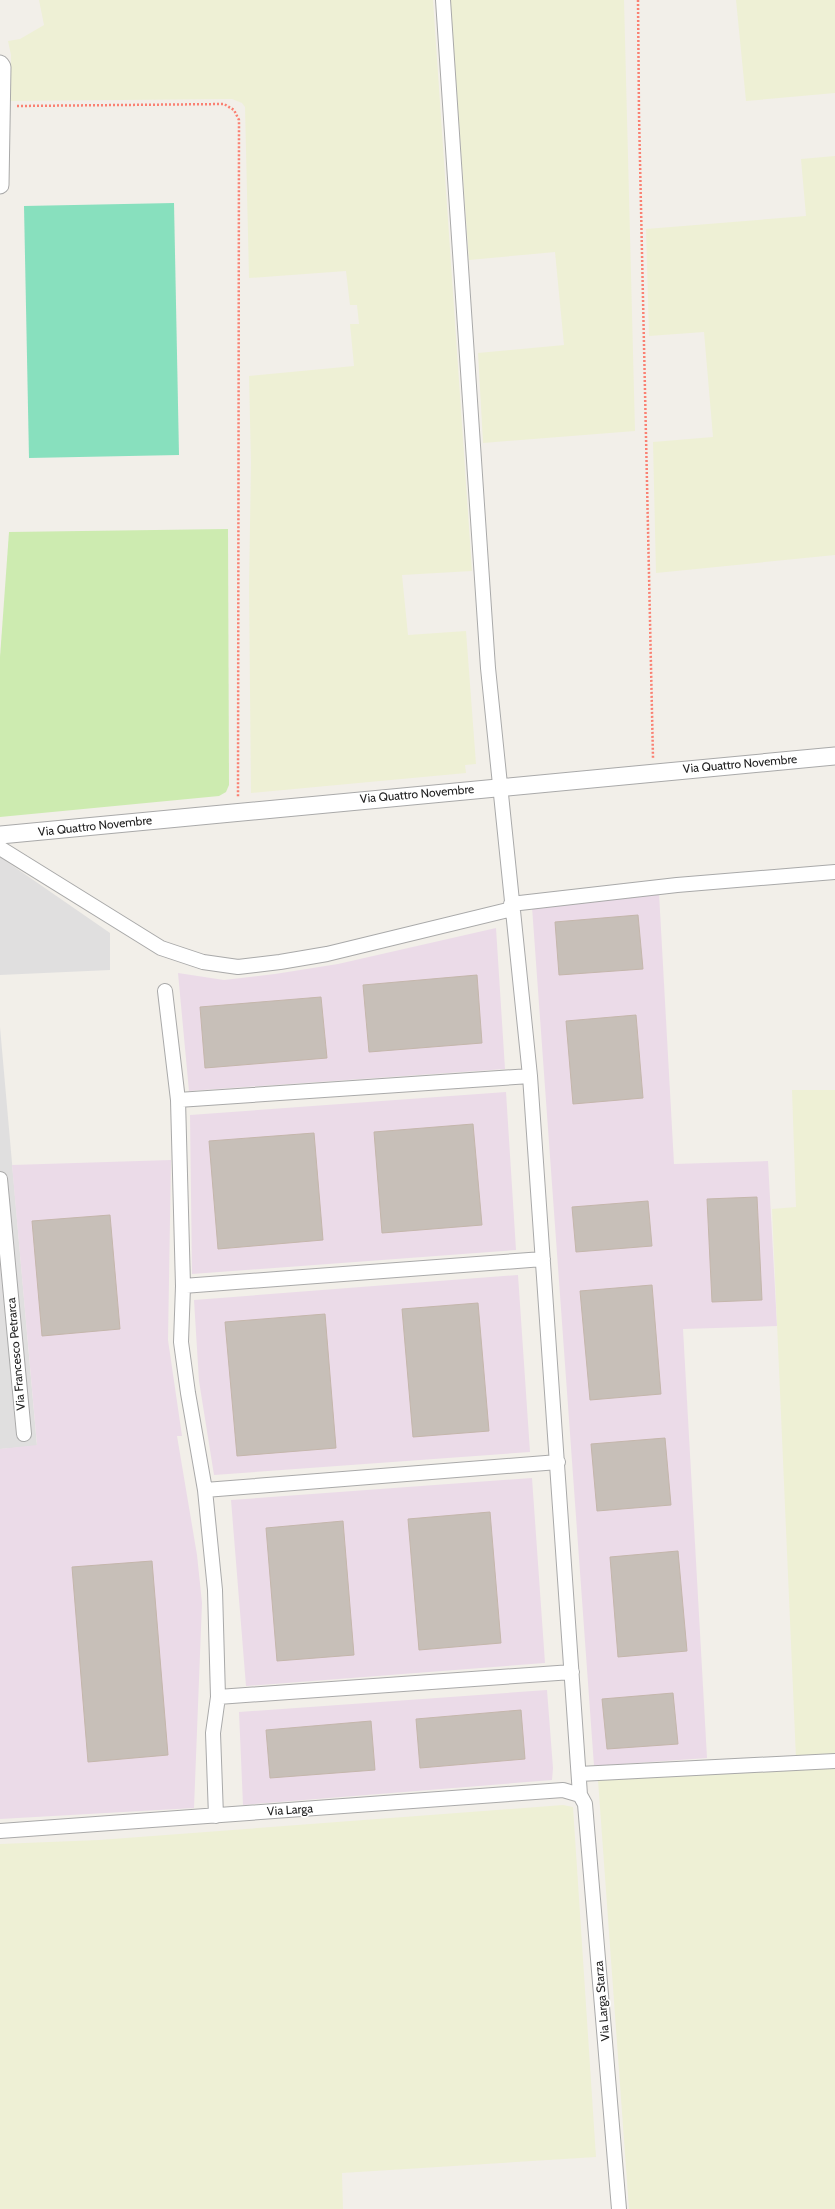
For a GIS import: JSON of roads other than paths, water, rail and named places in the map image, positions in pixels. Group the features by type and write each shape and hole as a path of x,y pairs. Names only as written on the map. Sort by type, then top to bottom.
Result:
{"street":[{"name":"Via Larga Starza","path":"443,0 488,668 501,786 511,906 530,1076 580,1795 585,1804 619,2209"},
{"path":"0,64 2,67 0,106 0,185"},
{"name":"Via Quattro Novembre","path":"0,835 501,786 835,756"},
{"path":"0,848 161,948 203,962 238,967 327,954 511,906 677,885 835,872"},
{"path":"165,991 178,1100 182,1286 181,1342 188,1393 205,1490 215,1590 218,1697 213,1733 216,1816"},
{"path":"178,1100 530,1076"},
{"name":"Via Francesco Petrarca","path":"0,1179 24,1434"},
{"path":"182,1286 543,1259"},
{"path":"205,1490 558,1462"},
{"path":"218,1697 572,1672"},
{"path":"579,1774 835,1761"},
{"name":"Via Larga","path":"0,1831 563,1790 580,1795"}]}
